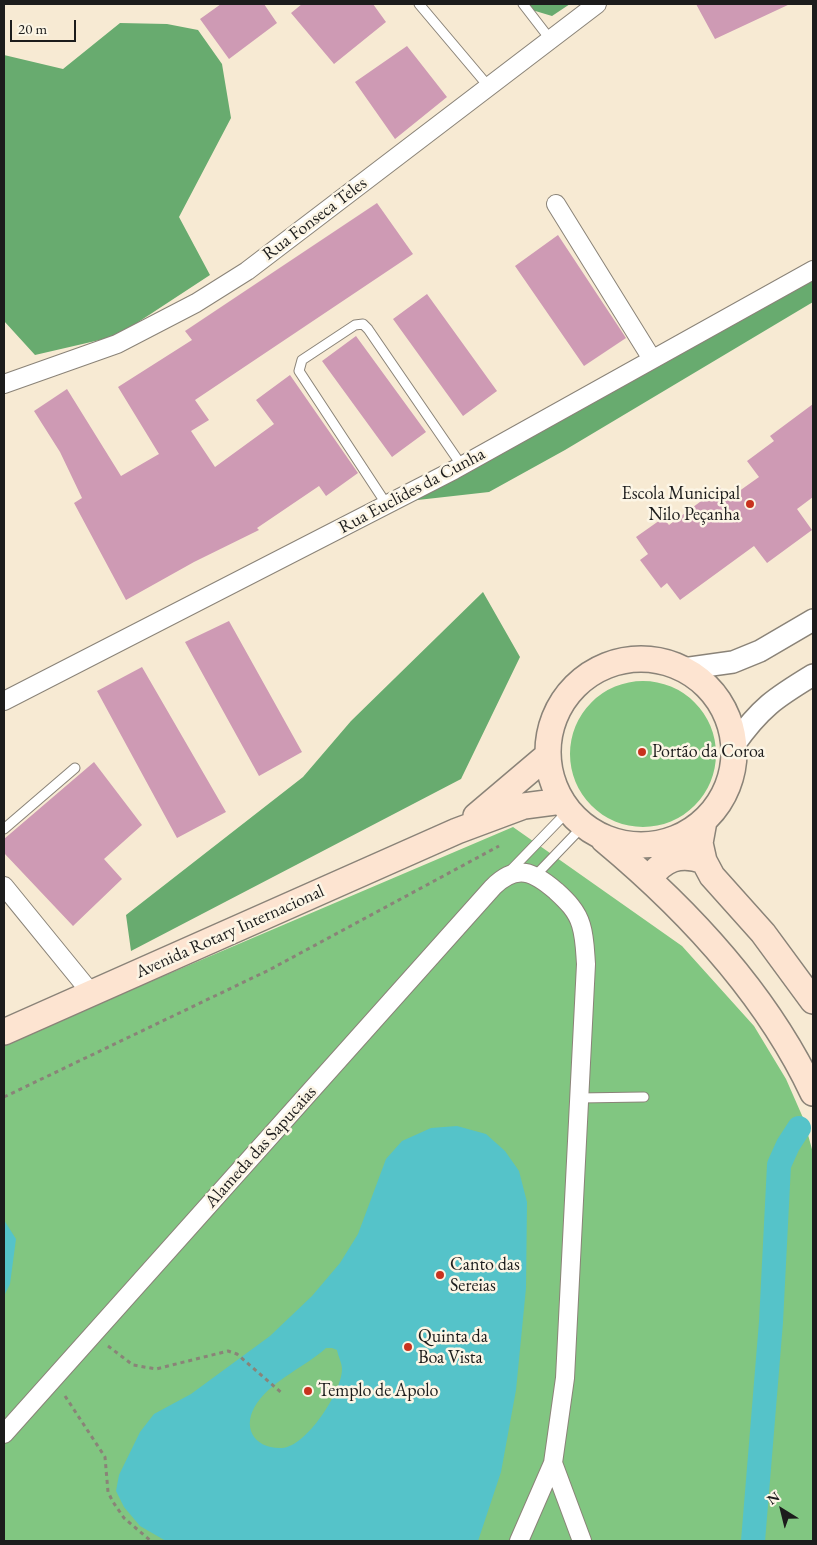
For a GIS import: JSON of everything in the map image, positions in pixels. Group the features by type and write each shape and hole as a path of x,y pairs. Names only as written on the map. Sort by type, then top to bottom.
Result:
{"main road":[{"path":"577,817 611,840 635,845 660,843 684,834 704,821 727,788 733,768 734,745 731,728 721,704 705,684 683,669 669,663 637,660 621,662 592,674 577,686 559,709 551,732 548,755 552,779 577,817 691,918 746,984 790,1048 813,1093"},
{"name":"Avenida Rotary Internacional","path":"4,1032 457,831 515,797 548,755"},
{"name":"Avenida Rotary Internacional","path":"515,797 539,802 577,817"},
{"path":"704,821 700,844 704,861 719,886 763,933 813,1001"},
{"path":"649,879 656,868 675,858 684,856 704,861"}],"street":[{"name":"Rua Fonseca Teles","path":"4,384 117,344 196,303 247,271 597,4"},
{"path":"556,204 652,359"},
{"name":"Rua Euclides da Cunha","path":"4,701 462,466 813,270"},
{"path":"683,669 734,662 760,651 813,620"},
{"path":"734,745 752,720 773,699 813,675"},
{"path":"505,876 530,874 572,907 581,924 586,964 565,1378 553,1463 519,1541"},
{"name":"Alameda das Sapucaias","path":"4,1434 505,876"},
{"path":"4,886 92,994"},
{"path":"553,1463 582,1541"}],"lane":[{"path":"419,4 489,87"},
{"path":"523,4 550,39"},
{"path":"387,505 299,371 302,360 355,325 363,324 368,328 462,466"},
{"path":"4,829 75,768"},
{"path":"530,874 577,817"},
{"path":"505,876 577,817"},
{"path":"579,1098 644,1097"}],"path":[{"path":"4,1097 269,970 499,846"},
{"path":"93,1335 133,1365 156,1369 228,1351 236,1354 283,1394"},
{"path":"53,1379 105,1457 108,1492 113,1502 124,1518 151,1541"}],"green space":[{"path":"529,4 570,4 552,16 532,10"},
{"path":"120,23 167,24 198,30 222,64 231,118 179,217 210,275 117,336 35,355 4,321 4,55 63,69"},
{"path":"813,261 813,302 565,450 489,492 391,503 669,340"},
{"path":"483,592 520,657 461,779 131,951 126,915 303,777 351,721"},
{"path":"643,681 657,682 671,687 684,693 695,702 704,713 710,726 715,740 715,768 710,782 704,795 695,806 684,815 671,821 657,826 643,827 629,826 615,821 602,815 591,806 582,795 576,782 571,768 570,754 571,740 576,726 582,713 591,702 602,693 615,687 629,682"},
{"name":"Quinta da Boa Vista","path":"513,827 682,946 754,1026 786,1079 804,1120 813,1153 813,1541 4,1541 4,1044"}],"water":[{"path":"457,1126 486,1134 505,1151 519,1171 527,1202 526,1288 516,1390 501,1472 478,1541 166,1541 140,1526 124,1507 116,1491 119,1475 140,1432 154,1414 191,1394 270,1336 312,1296 340,1263 358,1234 386,1159 402,1141 431,1128","holes":["326,1348 337,1350 341,1364 340,1379 329,1404 312,1429 291,1445 282,1448 264,1445 257,1440 250,1428 250,1420 252,1412 264,1394"]},
{"path":"4,1220 16,1239 10,1284 4,1296"}],"building":[{"path":"221,4 264,4 277,23 229,59 200,19"},
{"path":"302,4 373,4 386,22 334,64 291,13"},
{"path":"696,4 790,4 715,39"},
{"path":"407,46 447,97 395,139 355,82"},
{"path":"377,203 413,254 195,400 209,420 191,431 215,467 274,424 256,400 290,375 358,473 326,496 319,486 257,528 259,530 194,562 126,600 74,503 82,498 60,452 34,411 67,389 121,476 159,454 118,387 192,340 185,331"},
{"path":"558,235 626,338 584,366 515,266"},
{"path":"427,294 497,391 463,416 393,319"},
{"path":"356,336 426,432 392,457 322,361"},
{"name":"Escola Municipal Nilo Peçanha","path":"813,404 813,497 797,509 812,530 767,563 754,546 680,600 667,583 661,588 640,560 648,554 636,537 663,518 669,525 720,487 728,499 759,477 747,461 774,441 770,436"},
{"path":"229,621 302,752 259,776 185,642"},
{"path":"142,667 226,812 177,838 97,691"},
{"path":"94,762 142,825 104,859 122,879 73,926 4,853 4,839"}],"waterway":[{"path":"753,1541 771,1322 779,1165 788,1145 799,1128"}],"place":[{"name":"Escola Municipal Nilo Peçanha","path":"750,504"},
{"name":"Portão da Coroa","path":"642,752"},
{"name":"Canto das Sereias","path":"440,1275"},
{"name":"Quinta da Boa Vista","path":"408,1347"},
{"name":"Templo de Apolo","path":"308,1391"}]}
